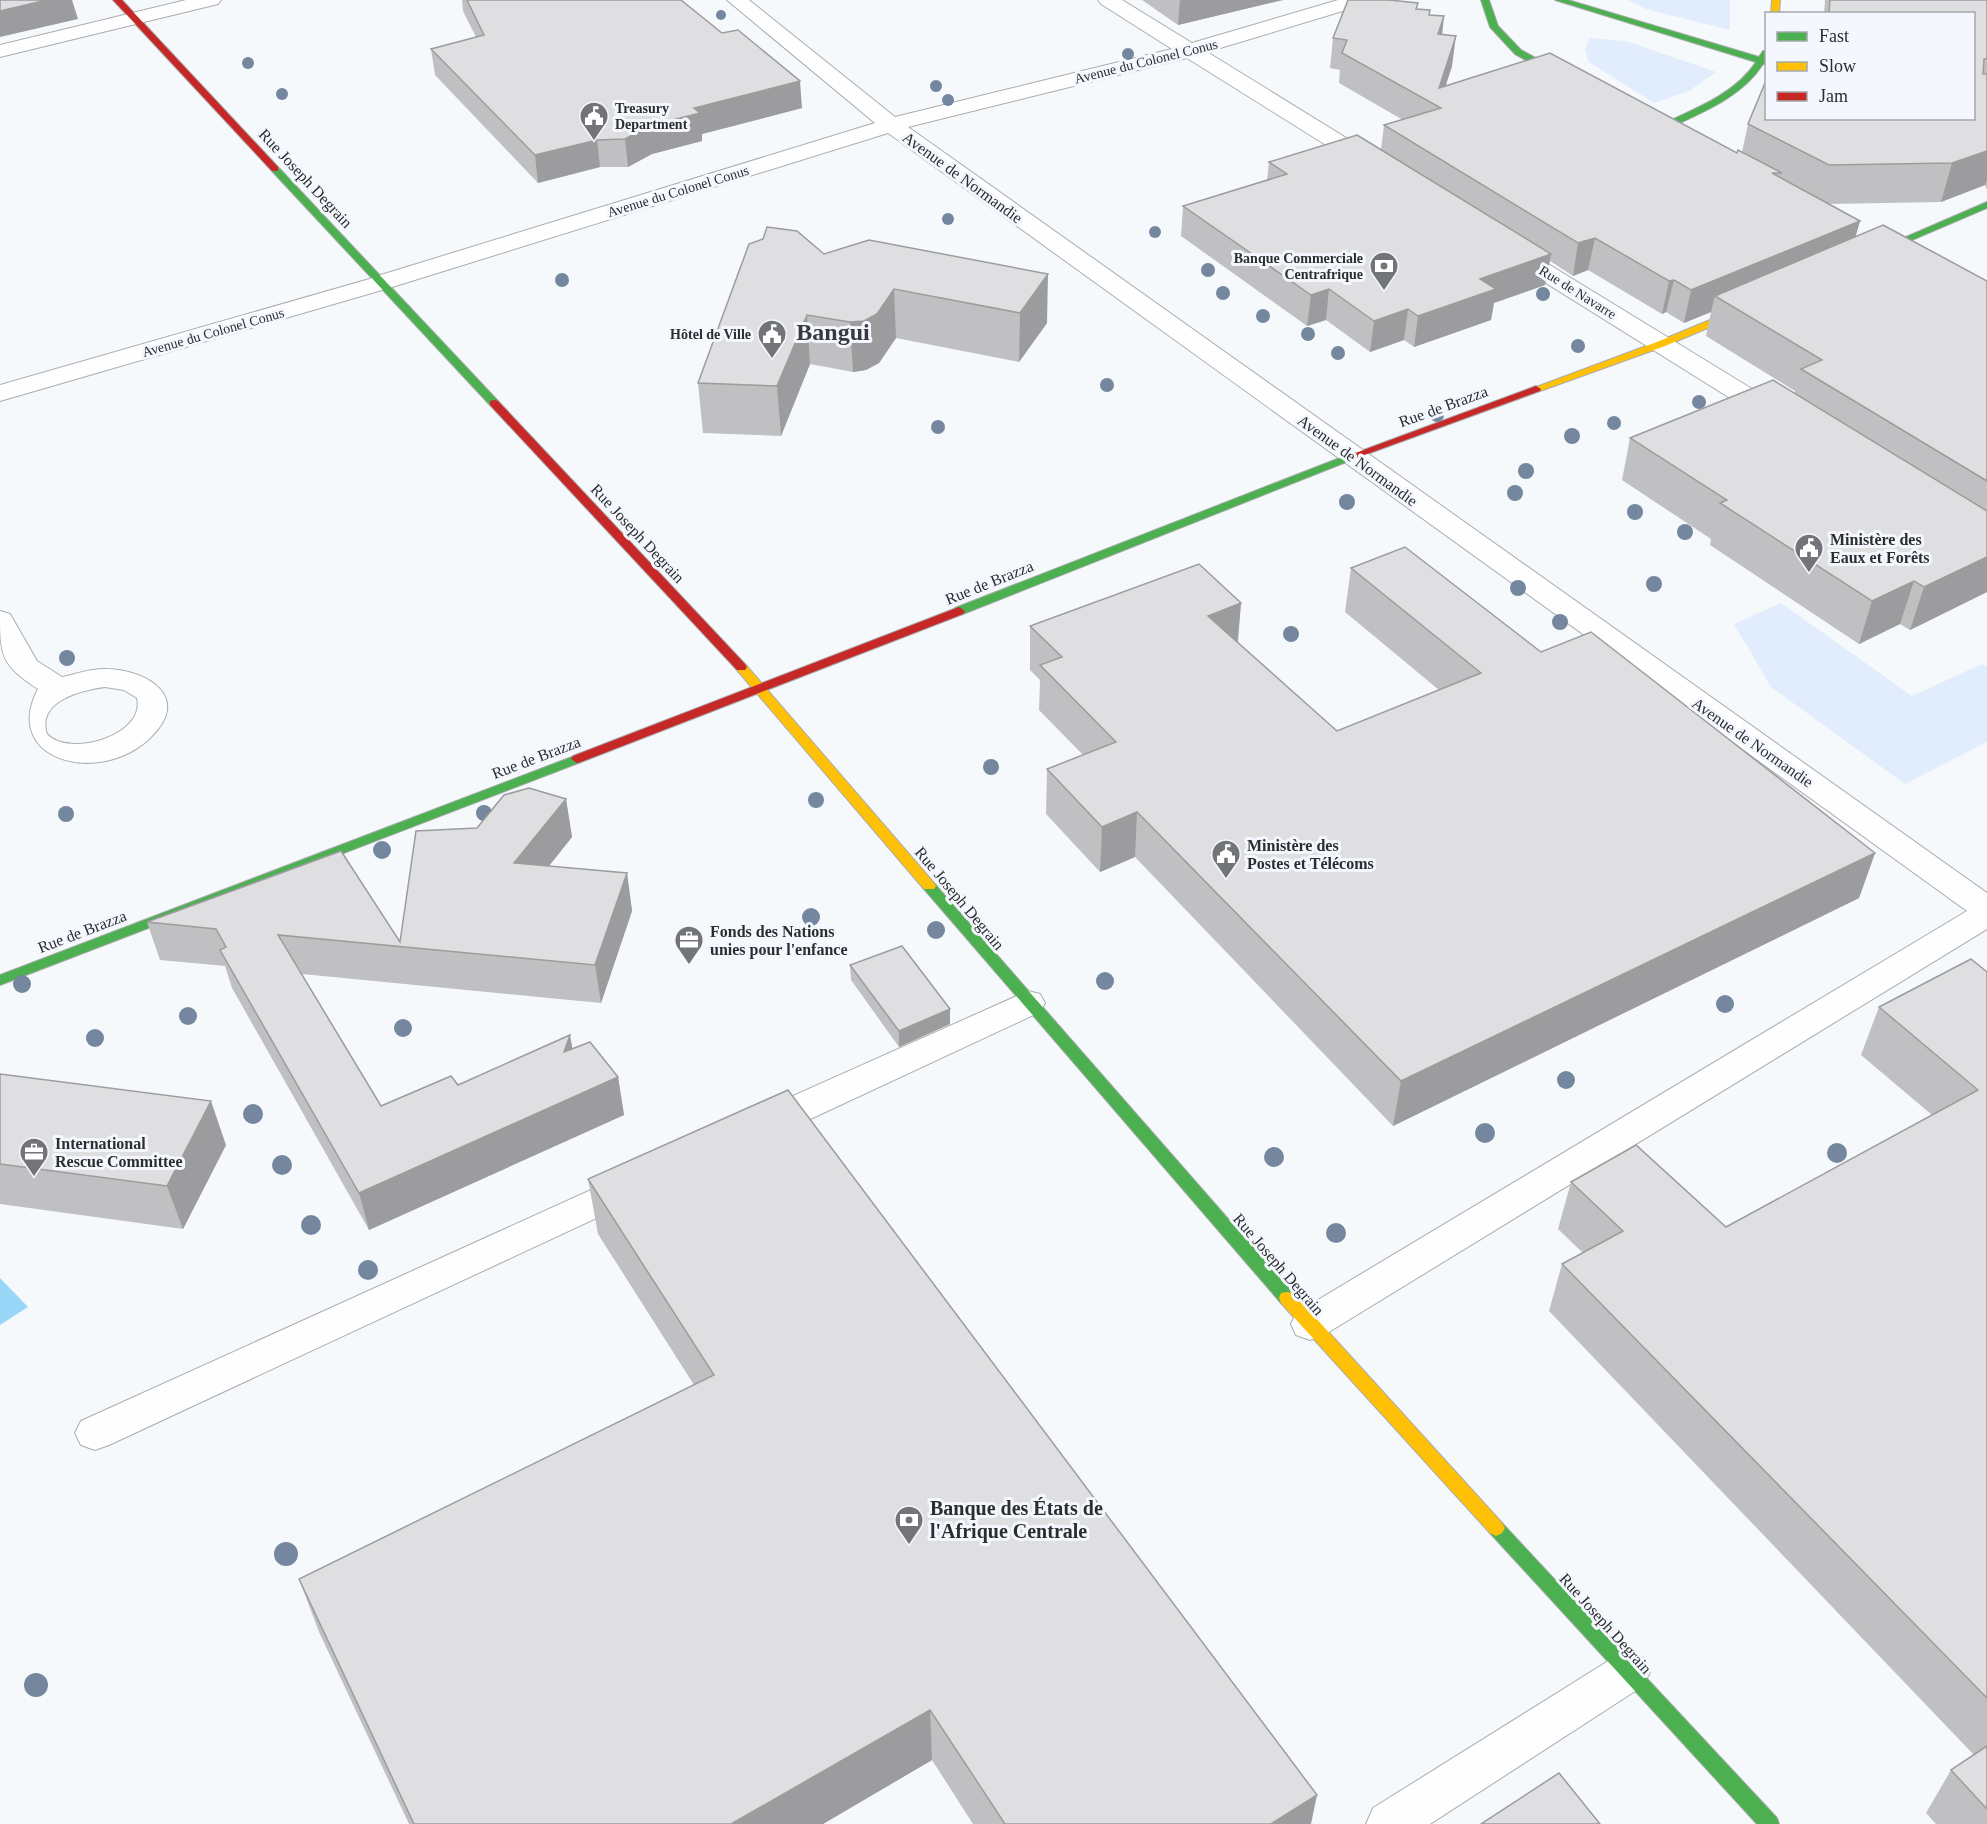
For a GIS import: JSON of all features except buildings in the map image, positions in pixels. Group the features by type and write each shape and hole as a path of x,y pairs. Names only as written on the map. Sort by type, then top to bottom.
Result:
{"street":[{"name":"Rue Joseph Degrain","path":"117,0 761,689 1028,1003 1310,1324 1770,1824"},
{"path":"0,51 211,0"},
{"name":"Avenue de Normandie","path":"737,0 891,125 1987,909"},
{"path":"1108,0 1390,176"},
{"name":"Avenue du Colonel Conus","path":"0,393 380,283 891,125 1189,51 1359,0"},
{"path":"1485,0 1494,27 1518,52 1587,90"},
{"path":"1559,0 1765,58"},
{"path":"1657,130 1732,91 1765,59"},
{"path":"1642,121 1678,141"},
{"path":"1859,259 1987,205"},
{"name":"Rue de Navarre","path":"1491,238 1801,431"},
{"path":"1861,239 1903,261"},
{"name":"Rue de Brazza","path":"0,980 761,689 1352,456 1661,344 1760,302"},
{"path":"0,620 25,666 59,689"},
{"path":"1310,1324 1987,914"},
{"path":"735,1138 1028,1003"},
{"path":"95,1433 659,1173"},
{"path":"1389,1824 1628,1672"}],"shaded area":[{"path":"1628,0 1730,0 1730,30 1646,9"},
{"path":"1590,38 1626,41 1716,72 1689,91 1654,103 1589,62 1585,50"},
{"path":"1781,603 1912,696 1982,664 1987,667 1987,742 1905,784 1771,687 1734,624"}],"water":[{"path":"0,1278 28,1307 0,1325"}],"traffic: fast":[{"path":"1485,0 1494,27 1518,52 1571,81"},
{"path":"1559,0 1765,62"},
{"path":"1657,130 1703,108 1733,90 1757,67 1765,55"},
{"path":"275,169 494,403"},
{"path":"1867,256 1987,205"},
{"path":"959,611 1355,455"},
{"path":"0,980 577,759"},
{"path":"929,886 1287,1298"},
{"path":"1496,1528 1770,1824"}],"traffic: slow":[{"path":"1775,12 1776,0"},
{"path":"1536,389 1661,344 1751,306"},
{"path":"741,667 929,886"},
{"path":"1287,1298 1496,1528"}],"traffic: jam":[{"path":"117,0 275,169"},
{"path":"1355,455 1536,389"},
{"path":"494,403 741,667"},
{"path":"577,759 959,611"}],"place":[{"name":"Treasury Department","path":"594,142"},
{"name":"Banque Commerciale Centrafrique","path":"1384,292"},
{"name":"Hôtel de Ville","path":"772,360"},
{"name":"Ministère des Eaux et Forêts","path":"1809,574"},
{"name":"Ministère des Postes et Télécoms","path":"1226,880"},
{"name":"Fonds des Nations unies pour l'enfance","path":"689,966"},
{"name":"International Rescue Committee","path":"34,1178"},
{"name":"Banque des États de l'Afrique Centrale","path":"909,1546"}],"district":[{"name":"Bangui","path":"833,332"}]}
